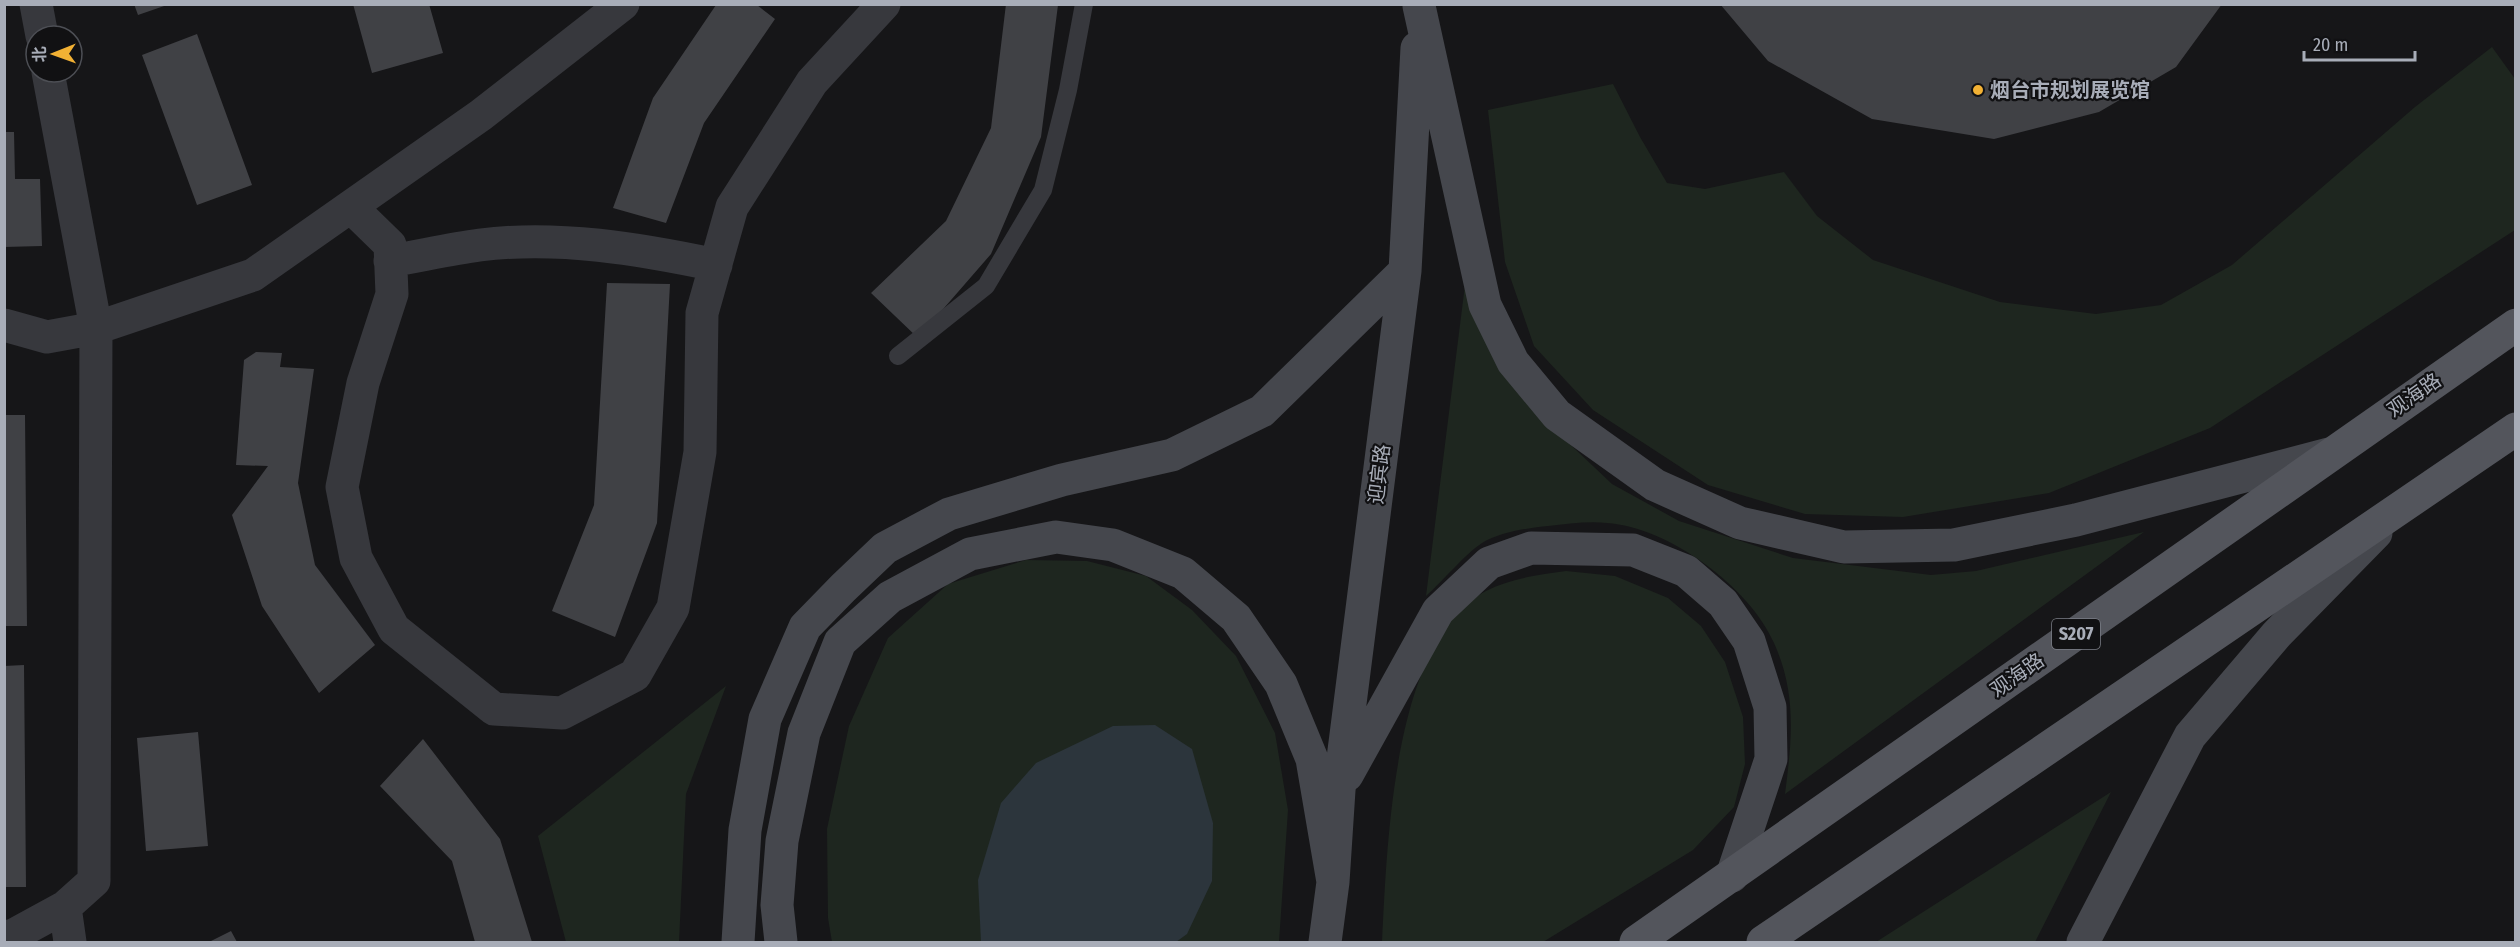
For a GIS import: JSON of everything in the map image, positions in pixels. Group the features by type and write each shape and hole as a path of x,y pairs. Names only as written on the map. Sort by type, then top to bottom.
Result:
{"main road":[{"name":"迎宾路","path":"1326,942 1334,882 1339,789 1405,271 1419,5"},
{"path":"1419,5 1485,305 1513,362 1557,415 1655,485 1740,523 1844,547 1954,545 2076,520 2330,454"},
{"path":"738,942 745,830 765,719 805,627 843,588 885,548 949,514 1062,480 1172,455 1262,411 1405,271"},
{"name":"观海路","path":"1636,942 2516,324"},
{"path":"1763,942 2516,429"},
{"path":"2083,942 2190,736 2277,634 2401,508"},
{"path":"781,942 777,905 784,830 804,733 840,642 890,597 970,554 1056,537 1113,544 1183,573 1236,618 1281,684 1312,759 1334,882"},
{"path":"1339,789 1438,611 1489,563 1531,548 1579,547 1633,550 1686,571 1723,603 1749,641 1770,707 1771,759 1732,876"}],"street":[{"path":"36,4 40,24"},
{"path":"4,325 47,338 96,328 253,275 481,115 623,4"},
{"path":"351,207 390,245 392,294 363,382 342,487 356,558 394,629 494,709 562,713 635,675 674,608 700,452 702,313 732,207 806,91 884,4"},
{"path":"4,936 10,937 66,907 94,881 96,328 50,84"},
{"path":"390,261 482,245 559,242 656,252 716,265"},
{"path":"66,907 70,942"}],"lane":[{"path":"898,356 986,286 1043,190 1068,90 1084,4"}],"shaded area":[{"path":"2492,47 2515,79 2515,230 2210,428 2049,493 1903,517 1805,514 1708,485 1593,410 1534,346 1505,262 1488,110 1613,84 1667,183 1705,189 1784,172 1817,216 1873,260 2000,302 2096,314 2161,305 2232,265 2415,107"},
{"path":"1466,277 1538,414 1612,484 1679,521 1793,558 1931,575 1976,571 2144,532 1785,794 1791,717 1786,681 1774,643 1762,622 1727,581 1680,548 1631,527 1607,523 1577,523 1523,529 1482,543 1426,596"},
{"path":"1026,560 1087,561 1146,576 1192,610 1236,656 1275,733 1288,810 1279,942 832,942 828,918 827,829 849,726 888,638 948,584"},
{"path":"1566,571 1615,576 1668,598 1701,626 1725,662 1743,717 1745,764 1734,807 1693,850 1543,942 1382,942 1392,803 1413,699 1431,653 1455,616 1486,591 1515,580"},
{"path":"726,686 686,794 679,942 566,942 538,836"},
{"path":"1155,725 1192,749 1213,823 1212,881 1187,934 1176,942 981,942 978,880 1001,803 1036,763 1113,726"},
{"path":"2111,792 2035,942 1876,942"}],"building":[{"path":"134,4 167,4 167,5 138,15"},
{"path":"353,4 429,4 443,53 372,73"},
{"path":"1006,4 1058,5 1041,137 991,254 918,338 871,293 946,221 991,128"},
{"name":"烟台市规划展览馆","path":"1720,4 2222,4 2176,67 2099,112 1994,139 1872,119 1768,61"},
{"path":"716,5 757,5 775,19 704,123 666,223 613,208 653,98"},
{"path":"197,34 252,185 197,205 142,55"},
{"path":"4,132 14,132 15,179 40,179 42,246 4,247"},
{"path":"607,283 670,284 657,523 615,637 552,611 594,505"},
{"path":"256,352 282,353 280,367 314,369 298,483 315,565 375,645 319,693 262,606 232,515 268,466 236,465 244,360"},
{"path":"4,415 25,415 27,626 4,626"},
{"path":"24,665 26,887 4,887 4,666"},
{"path":"198,732 208,846 146,851 137,738"},
{"path":"423,739 500,839 532,942 475,942 452,861 380,786"},
{"path":"231,931 237,942 209,942"}],"place":[{"name":"烟台市规划展览馆","path":"1978,90"}]}
